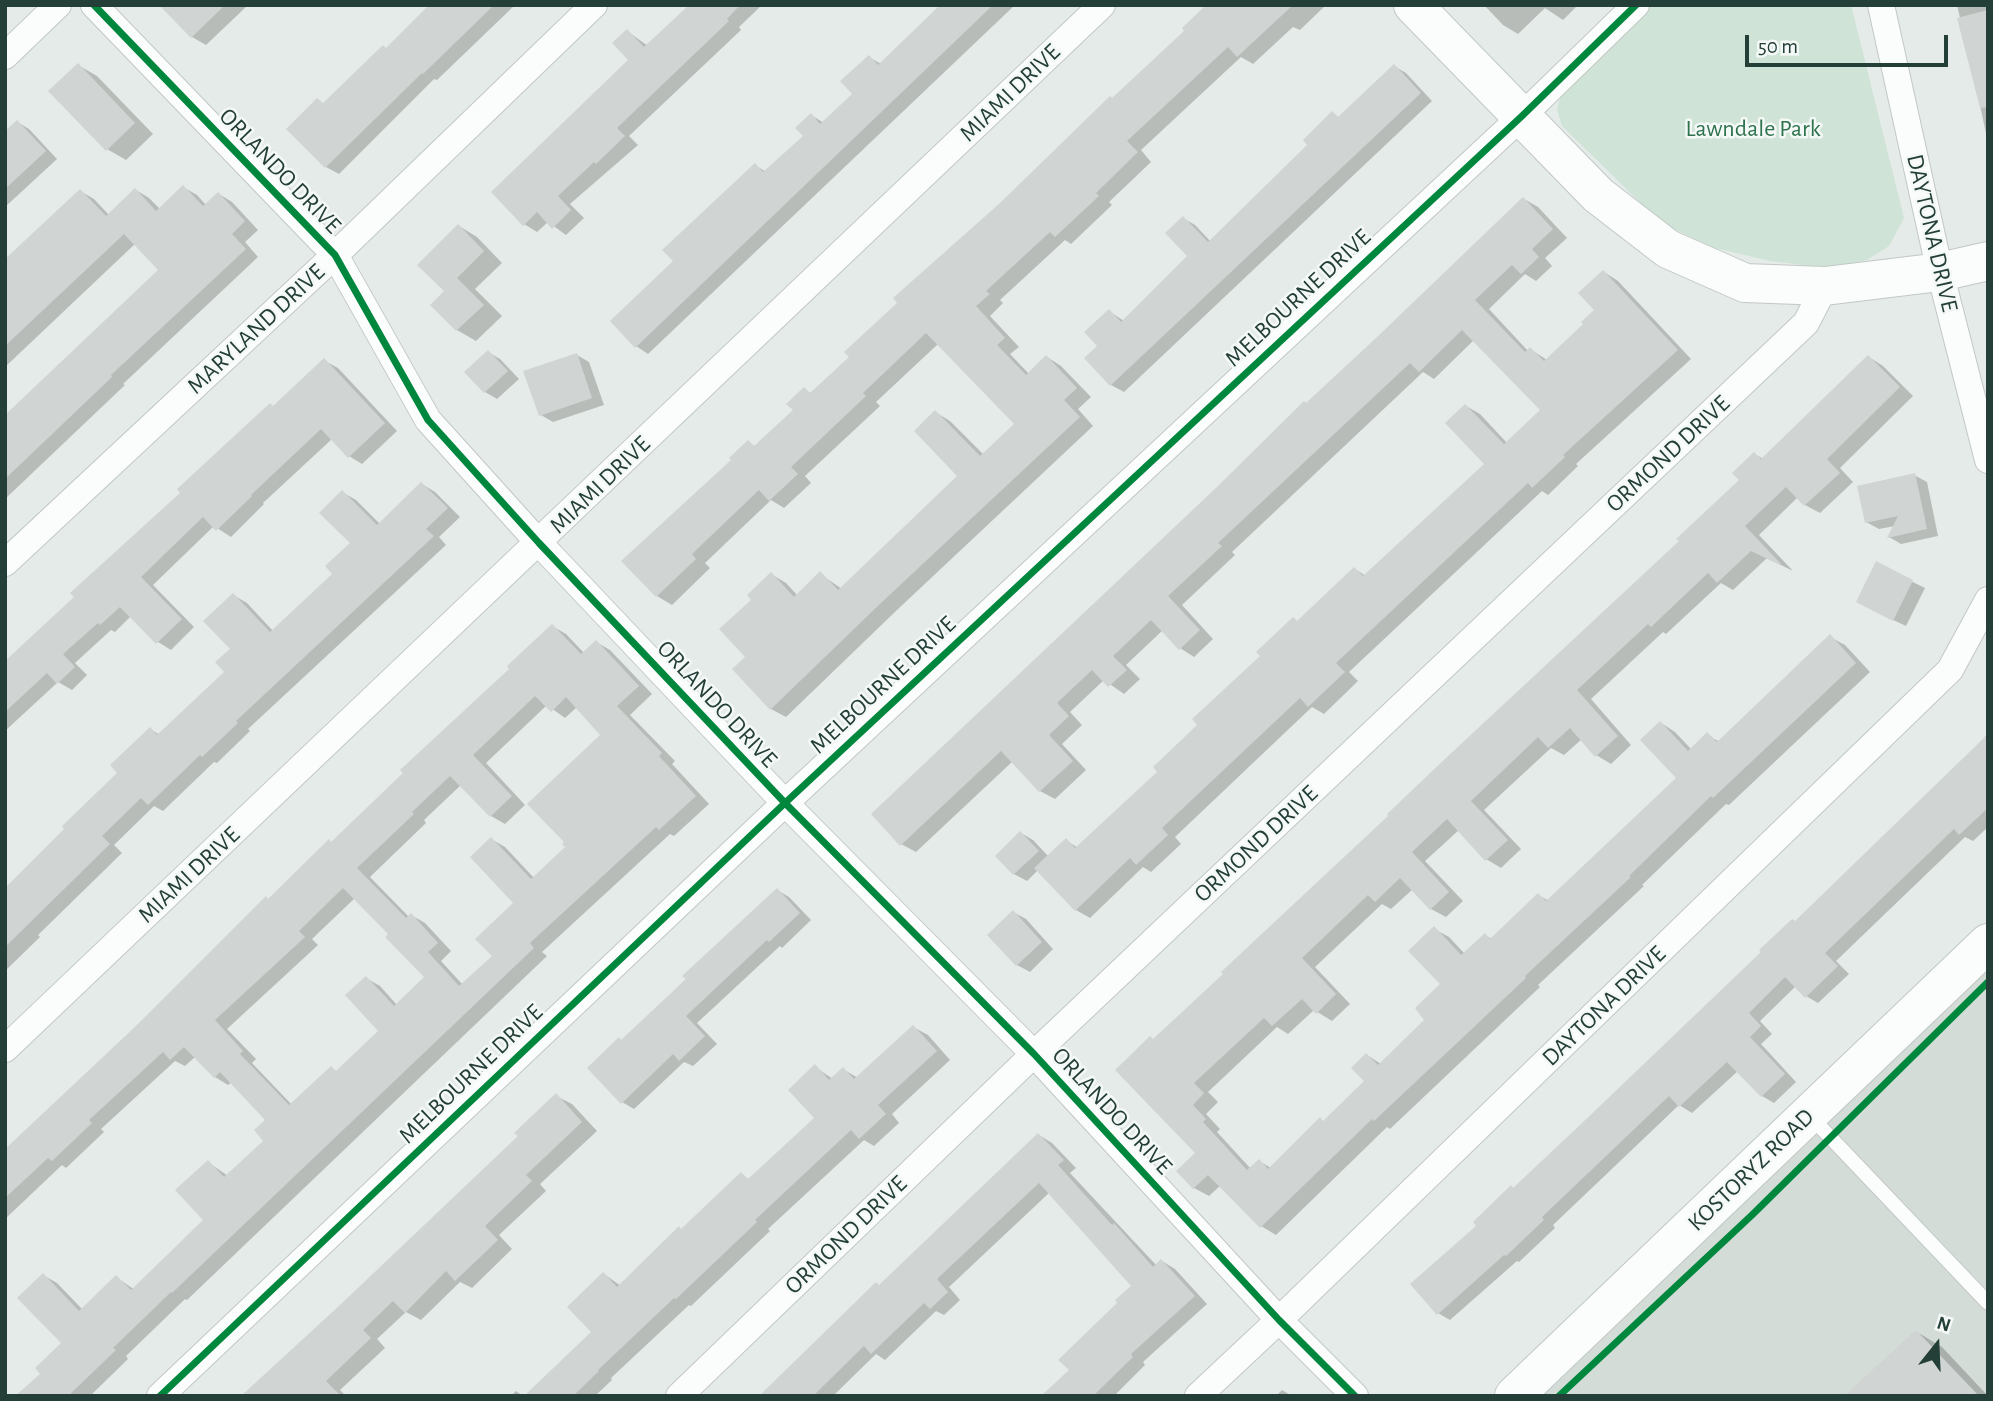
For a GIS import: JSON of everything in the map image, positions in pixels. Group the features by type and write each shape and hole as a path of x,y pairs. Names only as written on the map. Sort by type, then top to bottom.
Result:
{"street":[{"path":"5,56 58,5"},
{"name":"ORLANDO DRIVE","path":"94,5 335,255 428,420 539,544 785,803 1034,1054 1279,1320 1355,1396"},
{"name":"MARYLAND DRIVE","path":"5,563 335,255 594,5"},
{"name":"MIAMI DRIVE","path":"5,1049 539,544 1102,5"},
{"path":"1413,5 1598,195 1668,249 1745,283 1825,286 1940,272 1988,261"},
{"name":"MELBOURNE DRIVE","path":"160,1396 785,803 1522,116 1636,5"},
{"name":"DAYTONA DRIVE","path":"1881,5 1940,272 1988,460"},
{"name":"ORMOND DRIVE","path":"679,1396 1034,1054 1806,323 1825,286"},
{"name":"DAYTONA DRIVE","path":"1198,1396 1950,670 1988,600"},
{"name":"KOSTORYZ ROAD","path":"1514,1396 1988,943"}],"lane":[{"path":"1809,1115 1988,1303"}],"shaded area":[{"path":"1988,966 1988,1396 1534,1396"}],"green space":[{"name":"Lawndale Park","path":"1650,5 1851,5 1904,218 1889,246 1867,260 1829,268 1770,261 1715,248 1661,223 1562,126 1557,110 1562,89"}],"building":[{"path":"159,5 225,5 191,38"},
{"path":"429,5 494,5 325,168 286,129 317,98 323,103 383,45 386,48"},
{"path":"689,5 740,5 727,19 729,21 617,128 625,136 558,196 571,210 552,229 537,212 523,226 491,192 628,60 612,43 627,29 644,47"},
{"path":"940,5 993,5 635,348 610,321 673,261 662,250 755,163 763,172 803,136 795,128 811,113 820,124 852,94 840,81 869,55 878,65"},
{"path":"1206,5 1293,5 1237,57 1228,47 1127,141 1138,152 1096,193 1099,196 1055,237 1050,232 986,291 990,294 976,306 1005,338 997,345 1026,375 1046,355 1077,388 1064,400 1080,417 770,710 732,669 745,657 719,629 751,600 747,595 771,572 794,597 820,571 838,590 957,476 914,431 935,410 980,456 1014,424 926,333 863,393 866,396 791,467 798,474 769,501 759,490 692,554 696,559 656,597 621,561 731,460 729,458 748,440 754,446 793,410 786,404 804,387 810,393 849,357 844,352 897,303 893,298 1000,203 1110,96 1112,98 1184,31 1182,28"},
{"path":"1988,10 1988,107 1980,108 1957,18"},
{"path":"78,63 135,123 106,151 48,91"},
{"path":"1394,64 1421,93 1110,386 1084,358 1097,346 1084,332 1109,309 1121,322 1187,256 1165,233 1183,216 1208,242 1307,145 1303,140 1332,111 1338,117"},
{"path":"17,120 46,151 5,189 5,131"},
{"path":"183,185 203,206 218,192 245,221 232,234 246,249 5,479 5,415 158,270 124,234 5,346 5,259 80,189 106,216 135,188 156,211"},
{"path":"1523,197 1553,229 1532,249 1539,257 1521,274 1512,265 1475,300 1525,352 1530,347 1544,361 1583,324 1581,322 1594,310 1578,293 1603,270 1678,350 1563,455 1565,457 1532,488 1528,483 1336,663 1345,672 1308,707 1300,698 1162,828 1168,835 1136,865 1130,858 1075,911 1034,868 1066,838 1075,848 1157,772 1153,767 1197,725 1192,719 1260,656 1256,652 1293,617 1297,621 1354,567 1363,576 1484,464 1445,423 1465,404 1504,444 1540,410 1462,330 1419,372 1410,363 1218,543 1222,546 1168,596 1200,630 1179,650 1151,620 1113,656 1127,670 1108,687 1092,670 1057,703 1069,716 1049,735 1073,761 1039,792 1001,751 900,846 871,814 1218,486 1304,401 1306,403 1376,338"},
{"path":"458,224 484,251 444,291 417,265"},
{"path":"457,278 484,305 456,331 430,305"},
{"path":"488,350 508,371 484,393 464,372"},
{"path":"577,353 592,398 539,416 523,371"},
{"path":"1868,355 1900,387 1827,459 1840,473 1804,506 1786,487 1745,526 1781,564 1751,551 1717,583 1708,573 1651,627 1648,624 1577,690 1618,736 1595,757 1570,728 1548,748 1538,737 1471,801 1508,840 1485,861 1447,819 1412,852 1449,892 1430,910 1400,878 1375,902 1368,895 1302,958 1336,994 1316,1014 1302,999 1272,1026 1264,1018 1194,1083 1204,1093 1193,1105 1206,1119 1203,1122 1247,1170 1259,1159 1268,1169 1320,1117 1323,1121 1364,1081 1351,1068 1366,1053 1378,1065 1424,1020 1415,1008 1440,984 1408,951 1434,926 1461,955 1485,933 1490,939 1538,893 1546,901 1676,778 1640,740 1660,721 1688,751 1707,732 1717,742 1830,634 1856,663 1713,798 1711,796 1629,876 1631,877 1525,976 1526,978 1374,1121 1372,1119 1260,1228 1208,1175 1193,1189 1176,1171 1195,1153 1115,1070 1150,1036 1153,1039 1223,974 1221,972 1388,816 1387,814 1679,541 1676,539 1739,480 1732,473 1754,452 1761,459"},
{"path":"324,358 385,423 348,458 321,429 216,531 203,517 141,577 182,619 156,644 120,607 63,654 75,667 57,684 47,673 5,712 5,661 74,597 70,593 180,493 177,489 270,403 273,406"},
{"path":"1915,473 1927,529 1887,538 1898,516 1865,523 1857,486"},
{"path":"421,482 448,508 426,529 434,536 236,721 238,723 202,757 200,755 148,805 141,798 102,836 110,844 5,947 5,888 64,829 62,826 117,773 110,765 150,727 157,735 224,672 215,662 230,649 203,621 233,593 270,632 332,574 325,566 350,543 319,513 342,490 377,525"},
{"path":"1876,561 1913,580 1893,621 1856,602"},
{"path":"552,624 581,654 596,640 639,686 617,706 662,753 659,756 696,796 659,830 656,827 530,943 534,948 171,1292 68,1396 15,1396 40,1374 35,1368 61,1343 17,1298 43,1273 79,1311 116,1275 131,1290 203,1220 175,1190 208,1160 224,1177 263,1141 254,1130 265,1120 220,1072 214,1078 184,1047 170,1060 163,1052 89,1120 92,1123 52,1161 48,1158 5,1198 5,1149 137,1025 266,896 268,899 329,839 331,842 403,773 400,770 509,669 507,666","holes":["535,696 551,712 566,697 600,735 527,804 564,842 562,844 565,847 531,879 491,837 470,857 513,903 475,939 492,956 459,986 428,952 438,943 411,913 406,918 357,868 450,776 490,817 512,796 473,755","343,888 388,934 385,937 424,977 394,1006 366,976 345,995 378,1031 336,1071 331,1066 289,1105 240,1054 243,1051 215,1020 305,937 299,931"]},
{"path":"1988,734 1988,808 1959,835 1954,829 1825,953 1838,966 1805,998 1785,977 1749,1013 1761,1026 1750,1037 1785,1074 1761,1097 1727,1062 1679,1107 1669,1096 1542,1217 1544,1220 1506,1256 1437,1315 1410,1284 1476,1226 1473,1222 1511,1185 1513,1188 1580,1125 1761,952 1759,950 1792,919 1795,921"},
{"path":"1020,831 1039,851 1013,875 995,856"},
{"path":"777,888 800,913 686,1016 705,1036 679,1061 673,1054 621,1104 587,1068 686,979 682,976"},
{"path":"1013,910 1042,942 1016,966 987,935"},
{"path":"913,1025 937,1051 878,1105 886,1114 859,1139 851,1130 573,1396 524,1396 591,1332 567,1307 603,1272 617,1287 679,1226 681,1229 741,1172 748,1179 814,1118 788,1090 815,1064 829,1080 843,1067 854,1079"},
{"path":"556,1093 582,1122 526,1175 532,1181 485,1226 498,1240 455,1281 446,1271 405,1313 393,1301 363,1330 371,1338 326,1381 341,1396 241,1396 518,1136 514,1133"},
{"path":"1038,1133 1064,1160 1058,1165 1112,1225 1114,1223 1153,1267 1161,1259 1195,1296 1131,1354 1133,1357 1093,1396 1041,1396 1069,1370 1058,1360 1131,1286 1039,1183 937,1279 948,1292 930,1309 924,1303 871,1354 864,1346 813,1396 759,1396 876,1282 879,1285"},
{"path":"1916,1330 1979,1396 1844,1396"}],"cycle path":[{"path":"94,5 335,255 428,420 539,543 785,803 1034,1054 1279,1320 1355,1396"},
{"path":"160,1396 785,803 1522,116 1636,5"},
{"path":"1559,1396 1752,1215 1988,982"}]}
